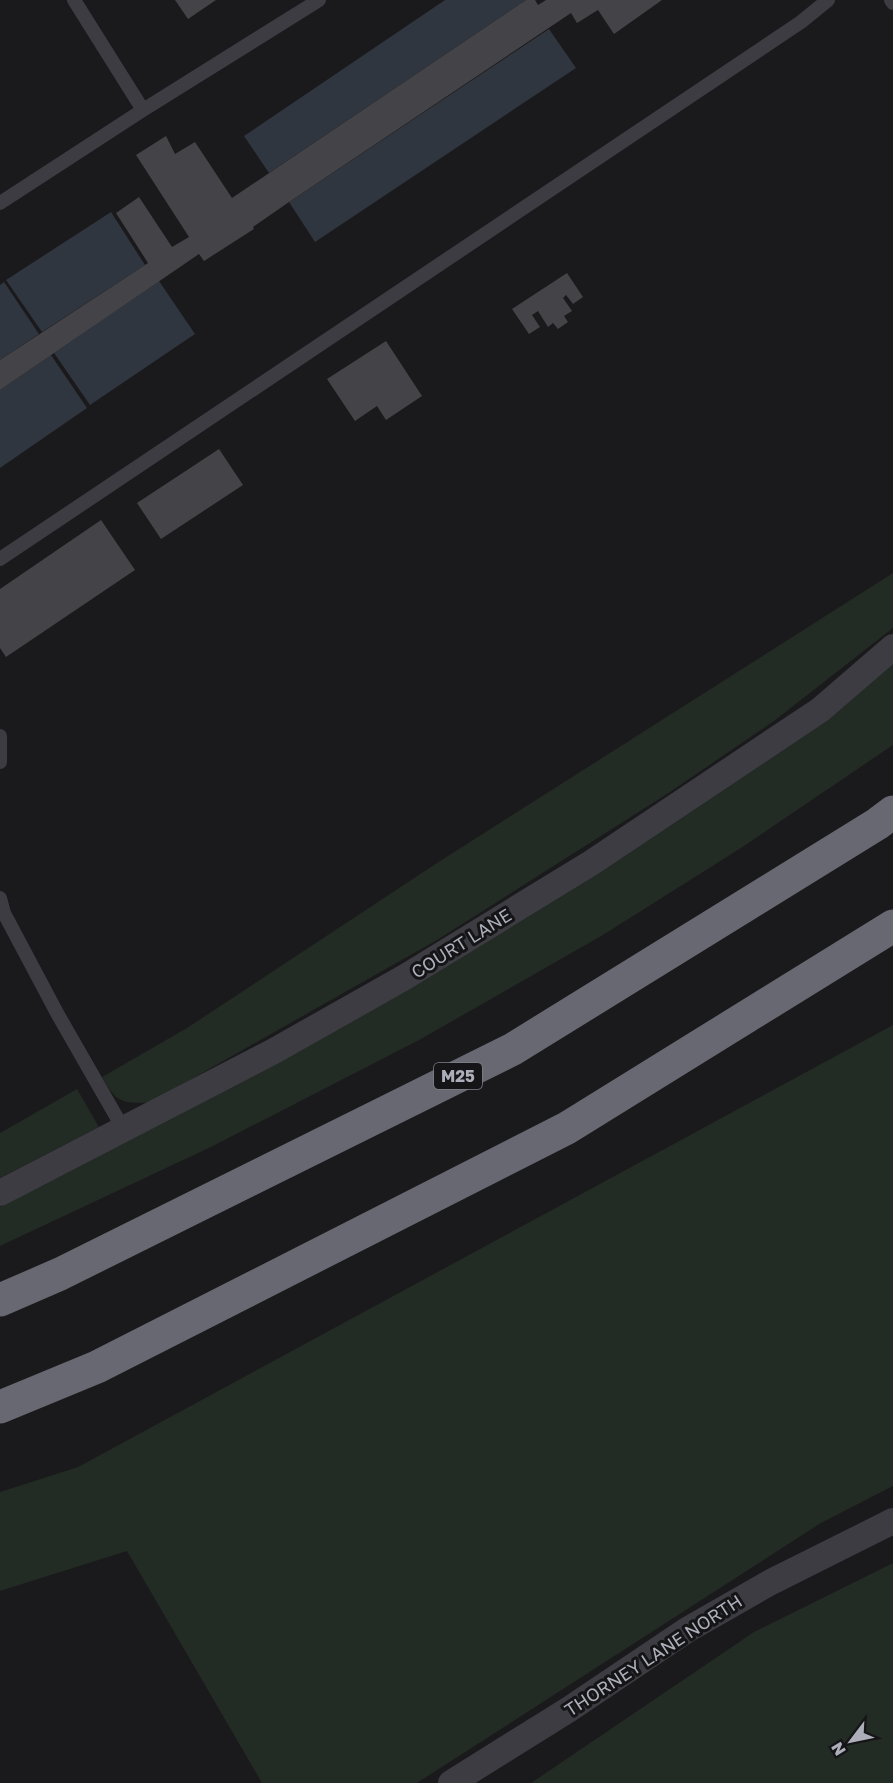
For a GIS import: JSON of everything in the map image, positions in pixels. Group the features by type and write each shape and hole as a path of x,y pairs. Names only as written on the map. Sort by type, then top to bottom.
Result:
{"highway":[{"name":"M25","path":"0,1300 60,1274 513,1049 893,812"},
{"path":"0,1407 97,1367 567,1128 893,926"}],"street":[{"name":"COURT LANE","path":"0,1193 274,1051 375,994 591,863 820,710 893,648"},
{"name":"THORNEY LANE NORTH","path":"451,1783 568,1710 687,1630 771,1582 893,1521"}],"lane":[{"path":"74,0 143,110"},
{"path":"0,203 319,0"},
{"path":"0,560 791,29 828,0"},
{"path":"0,736 0,762"},
{"path":"0,898 4,913 57,1013 124,1130"}],"shaded area":[{"path":"445,0 526,0 269,173 244,136"},
{"path":"549,29 576,68 315,242 289,202"},
{"path":"111,212 145,265 42,332 6,280"},
{"path":"159,281 195,334 90,405 54,353"},
{"path":"4,282 39,334 0,360 0,285"},
{"path":"51,355 87,408 0,468 0,390"},
{"path":"893,573 893,628 774,721 667,794 437,940 151,1102 126,1102 116,1096 107,1085 102,1077 187,1028 437,863"},
{"path":"893,657 893,745 741,848 603,935 421,1039 211,1147 0,1246 0,1207 151,1121 396,992"},
{"path":"893,1025 893,1486 821,1523 417,1783 262,1783 127,1551 0,1591 0,1492 78,1467"},
{"path":"77,1089 99,1127 0,1178 0,1133"},
{"path":"893,1563 893,1783 531,1783 754,1632"}],"building":[{"path":"175,0 216,0 188,19"},
{"path":"526,0 535,0 538,5 546,0 662,0 614,34 598,10 577,23 571,13 289,202 253,227 254,229 204,261 199,254 0,390 0,360 148,263 116,213 139,197 172,247 189,237 136,155 166,136 175,154 195,142 232,198"},
{"path":"567,273 583,297 573,304 566,295 563,298 572,311 564,316 568,322 558,329 553,323 548,327 538,311 532,315 540,327 529,334 512,309"},
{"path":"386,341 422,396 386,420 377,406 355,421 327,379"},
{"path":"219,449 243,485 161,539 137,503"},
{"path":"101,520 135,570 6,657 0,648 0,589"}]}
